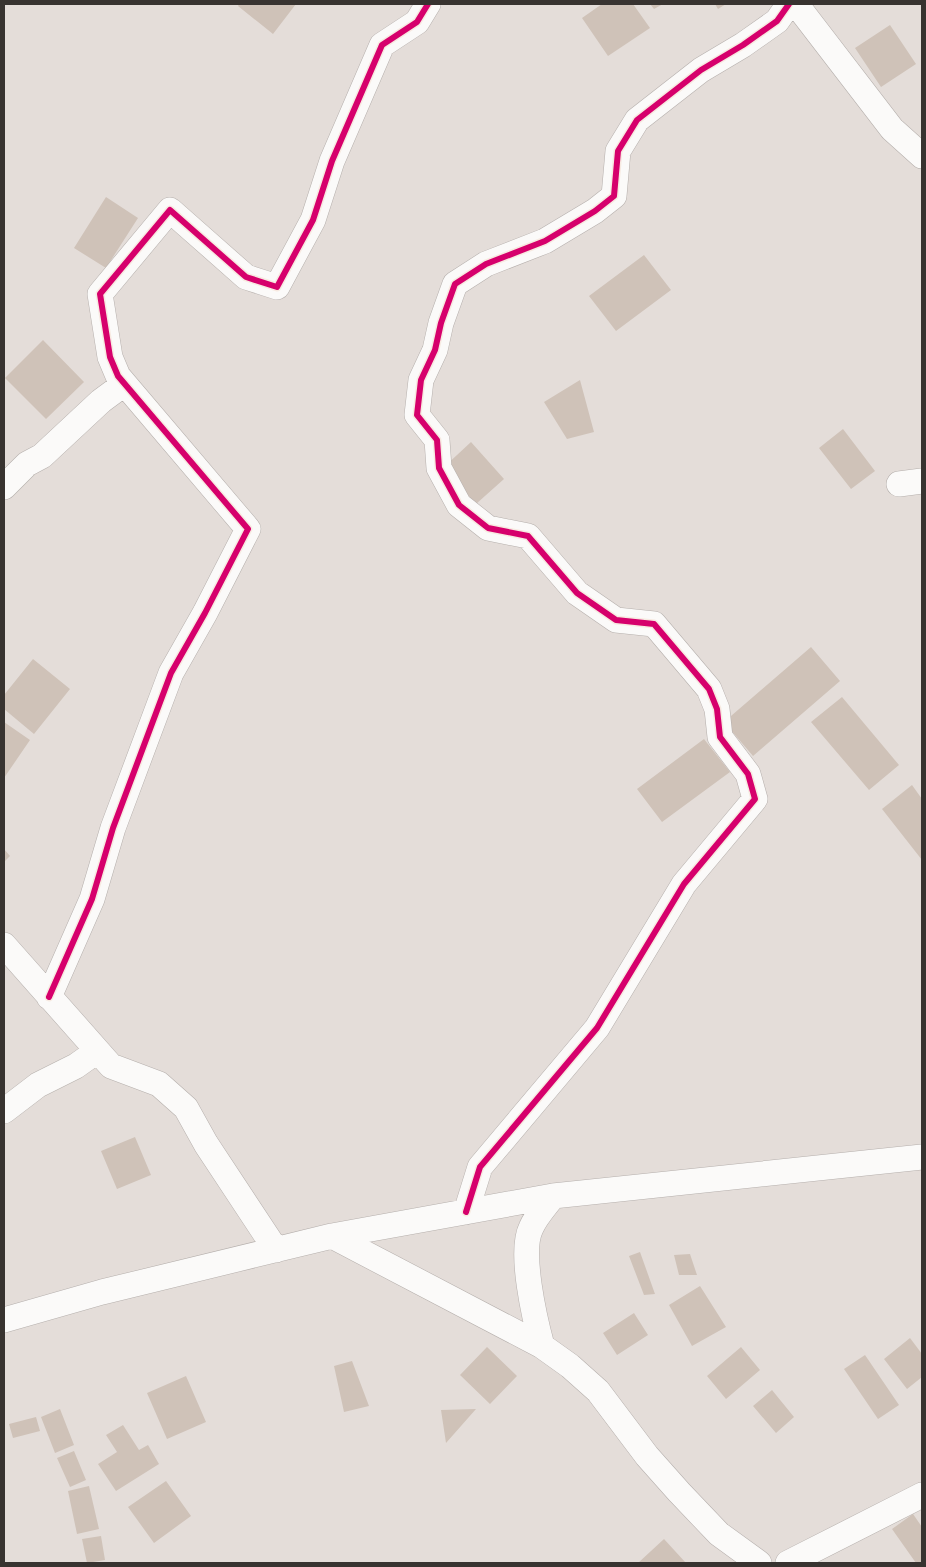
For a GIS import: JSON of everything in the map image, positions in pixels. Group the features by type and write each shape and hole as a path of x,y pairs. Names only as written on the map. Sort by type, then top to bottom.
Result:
{"street":[{"path":"50,997 92,899 113,828 171,673 248,530 118,376 110,357 100,294 170,210 246,277 277,287 313,220 332,161 382,46 417,22 428,4"},
{"path":"466,1212 480,1167 597,1028 684,884 755,798 748,774 720,737 717,709 709,689 654,624 616,620 577,594 528,536 488,528 458,505 439,468 437,440 417,415 422,380 435,350 441,323 455,284 486,264 545,241 595,211 614,196 618,151 636,120 701,70 743,46 778,22 788,4"},
{"path":"796,4 892,129 922,156"},
{"path":"4,486 26,464 42,456 101,401 124,384"},
{"path":"4,945 111,1066 159,1084 186,1108 222,1168 276,1250"},
{"path":"4,1111 38,1085 76,1066 97,1051"},
{"path":"4,1320 102,1292 332,1236 553,1196 922,1156"},
{"path":"542,1346 529,1286 528,1252 530,1229 553,1196"},
{"path":"332,1236 542,1346 570,1366 598,1391 647,1456 679,1492 748,1561"},
{"path":"788,1563 922,1495"}],"building":[{"path":"239,4 296,4 273,34 238,6"},
{"path":"602,4 633,4 650,28 608,56 582,18"},
{"path":"650,4 663,4 654,9"},
{"path":"715,4 726,4 718,9"},
{"path":"890,25 916,64 881,87 855,48"},
{"path":"106,197 138,218 106,268 74,248"},
{"path":"644,255 671,290 616,331 589,296"},
{"path":"43,340 84,382 46,419 5,378"},
{"path":"580,380 594,432 567,439 544,402"},
{"path":"843,429 875,471 851,489 819,448"},
{"path":"471,442 504,479 476,504 443,468"},
{"path":"811,647 840,681 753,756 724,722"},
{"path":"33,659 70,689 34,734 4,709 4,695"},
{"path":"842,697 899,765 869,790 811,722"},
{"path":"4,722 30,740 4,778"},
{"path":"704,739 730,772 662,822 637,789"},
{"path":"912,785 922,799 922,860 882,809"},
{"path":"4,849 10,856 4,862"},
{"path":"135,1137 151,1175 117,1189 101,1151"},
{"path":"640,1252 655,1294 644,1295 629,1256"},
{"path":"690,1254 697,1275 679,1275 674,1255"},
{"path":"700,1286 726,1327 692,1346 669,1305"},
{"path":"634,1313 648,1335 617,1355 603,1333"},
{"path":"910,1338 922,1354 922,1377 907,1389 884,1359"},
{"path":"487,1347 517,1376 490,1404 460,1375"},
{"path":"741,1347 760,1370 726,1399 707,1376"},
{"path":"865,1355 899,1405 878,1419 844,1369"},
{"path":"352,1361 369,1406 344,1412 334,1366"},
{"path":"186,1376 206,1422 167,1439 147,1393"},
{"path":"772,1390 794,1417 776,1433 753,1406"},
{"path":"60,1409 74,1445 55,1453 41,1417"},
{"path":"476,1409 446,1443 441,1410"},
{"path":"36,1417 40,1431 13,1438 9,1424"},
{"path":"123,1425 139,1450 148,1445 159,1464 116,1491 98,1464 117,1452 106,1435"},
{"path":"74,1451 86,1480 70,1487 57,1458"},
{"path":"166,1481 191,1516 154,1543 128,1507"},
{"path":"89,1486 99,1529 77,1534 68,1491"},
{"path":"913,1514 922,1527 922,1563 916,1563 892,1529"},
{"path":"101,1536 105,1560 87,1563 82,1539"},
{"path":"664,1539 686,1563 638,1563"}],"cycle path":[{"path":"49,997 92,899 113,828 171,673 205,613 248,529 118,376 110,357 100,294 170,210 246,277 277,287 313,220 332,161 382,45 417,22 428,4"},
{"path":"466,1212 480,1167 597,1028 684,884 755,799 748,774 720,737 717,709 709,689 654,624 616,620 577,593 528,536 488,528 459,505 439,468 437,440 417,415 421,380 435,350 441,323 455,284 486,264 545,241 595,211 614,196 618,151 637,120 701,70 743,45 777,21 789,4"}]}
